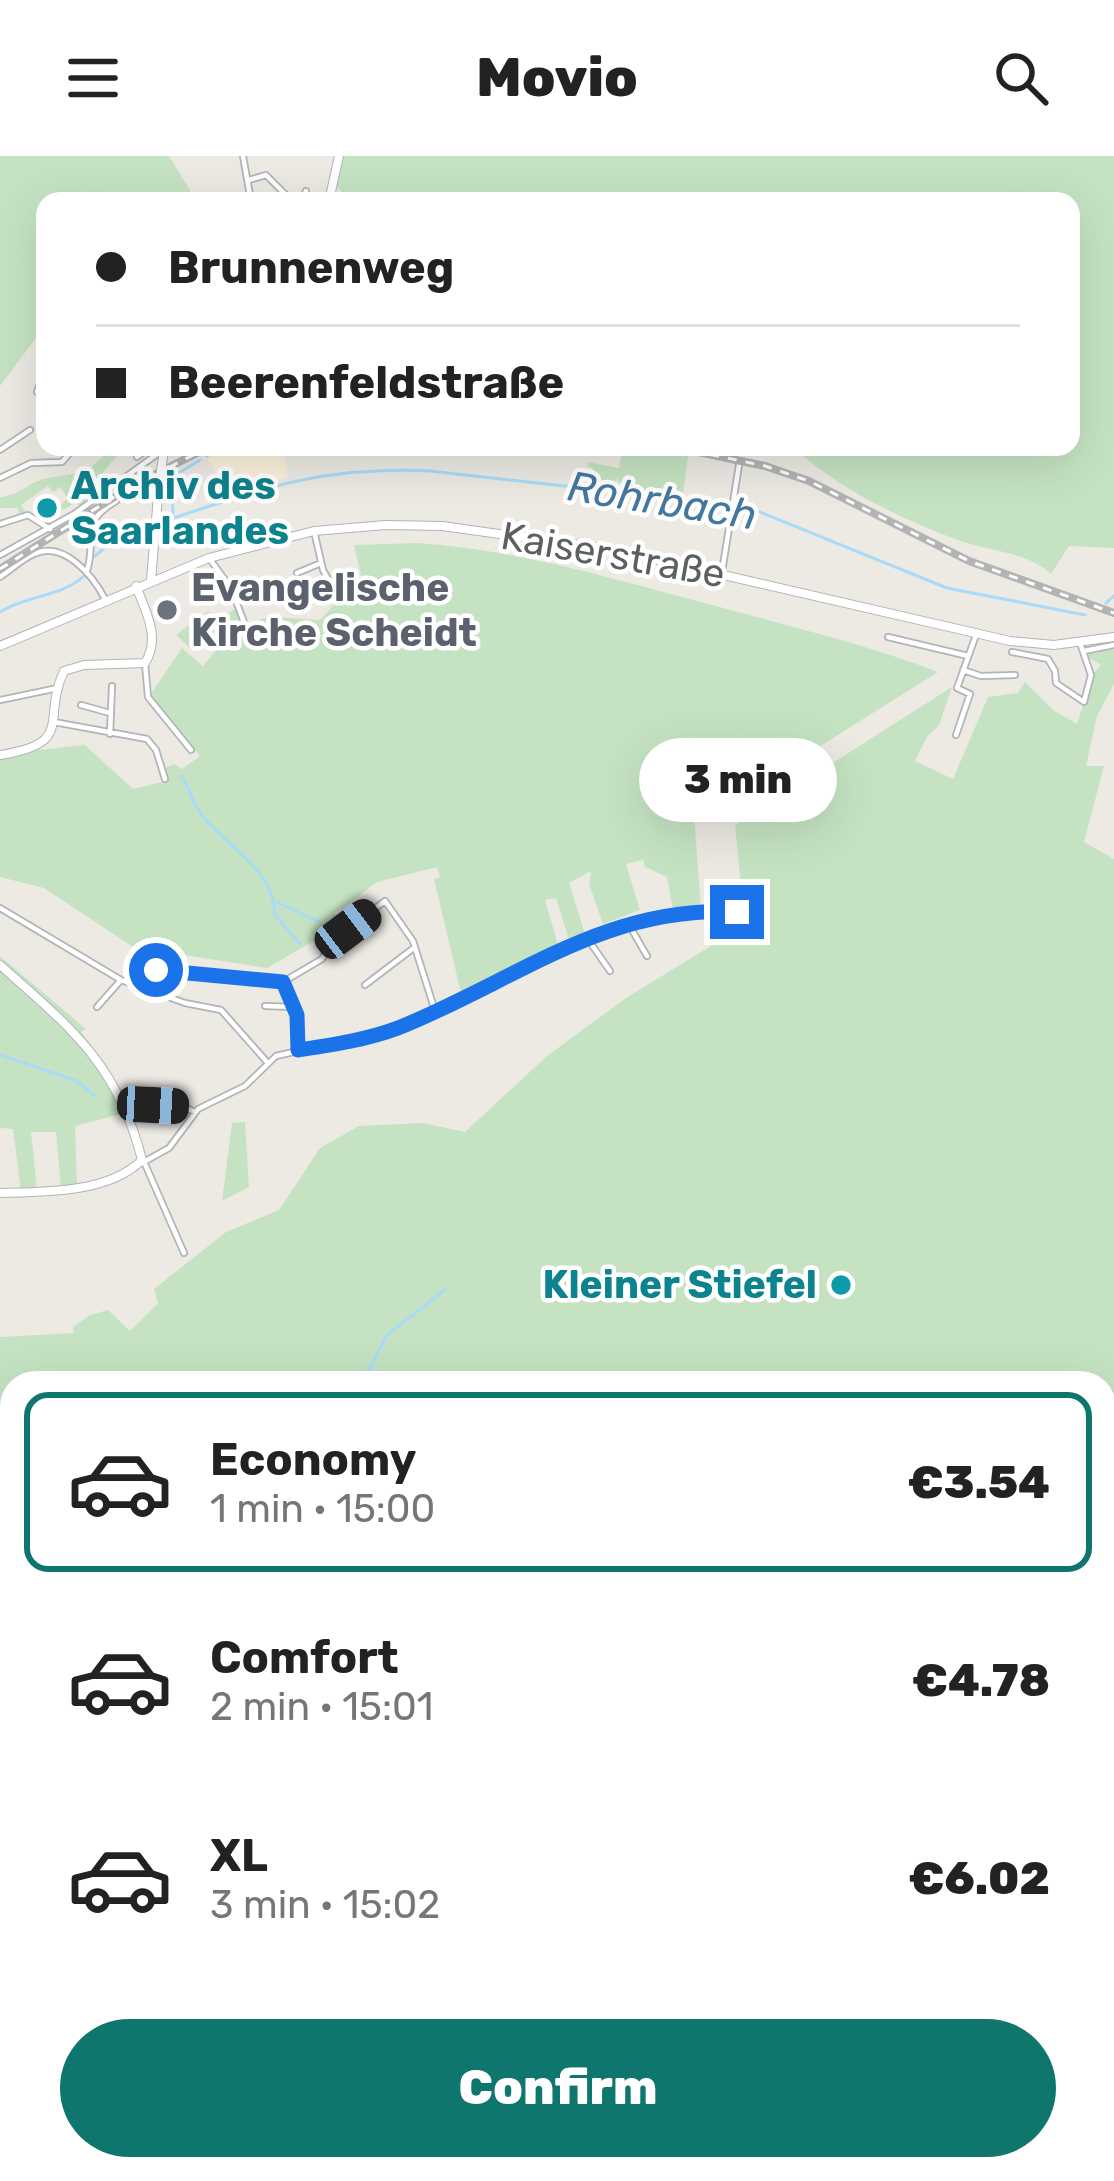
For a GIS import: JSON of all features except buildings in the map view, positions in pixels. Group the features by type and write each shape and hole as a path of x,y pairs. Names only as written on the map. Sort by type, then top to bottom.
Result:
{"main road":[{"path":"331,192 339,156"},
{"path":"151,580 164,456"},
{"name":"Kaiserstraße","path":"0,646 208,558 314,530 353,526 442,526 616,550 977,634 1040,645 1082,647 1114,641"},
{"path":"0,753 40,745 54,722 64,670 76,665 145,663 153,650 153,635 136,586"},
{"path":"0,965 91,1048 129,1112 143,1160 111,1178 76,1187 0,1193"}],"street":[{"path":"243,156 250,192"},
{"path":"249,180 266,175 283,192"},
{"path":"0,450 30,430"},
{"path":"1,476 27,464 62,462 67,456"},
{"path":"0,555 50,529 154,456"},
{"path":"722,573 740,466"},
{"path":"87,571 91,523 116,501"},
{"path":"0,524 28,515 50,529"},
{"path":"314,530 321,563 338,597"},
{"path":"0,577 37,552 50,551 87,571 105,599"},
{"path":"208,558 231,588 244,622"},
{"path":"297,573 321,563"},
{"path":"956,735 970,694 957,688 977,634"},
{"path":"888,638 968,656"},
{"path":"1012,652 1048,659 1056,683 1084,702 1091,675 1082,647"},
{"path":"145,663 148,697 191,750"},
{"path":"963,670 981,676 1015,674"},
{"path":"110,734 112,686"},
{"path":"0,700 58,688"},
{"path":"80,705 110,713"},
{"path":"54,722 150,741 165,779"},
{"path":"142,987 152,969 283,982 322,959 332,941 385,901 415,947 435,1011"},
{"path":"0,908 121,980 185,1004 220,1010 267,1062"},
{"path":"184,1253 143,1160 170,1148 195,1112 245,1086 267,1062 298,1050 361,1039 435,1011 628,923 720,911 751,915"},
{"path":"628,923 647,956"},
{"path":"587,938 610,971"},
{"path":"365,985 415,947"},
{"path":"97,1007 121,980"},
{"path":"283,982 294,1007 298,1050"},
{"path":"265,1006 294,1007"},
{"path":"129,1112 169,1106 195,1112"}],"shaded area":[{"path":"207,456 284,456 288,477 207,504 202,482 217,476"}],"green space":[{"path":"0,156 169,156 190,192 36,192 36,338 0,386"},
{"path":"343,156 1114,156 1114,548 1069,546 1051,574 1029,560 955,539 891,511 849,489 804,456 1080,456 1080,192 342,192 335,185"},
{"path":"117,456 80,506 76,503 62,510 59,506 68,498 60,487 53,492 48,486 21,505 26,513 21,516 17,508 0,508 0,497 44,479 88,469 102,457"},
{"path":"621,456 688,456 683,496 633,490 633,484 618,482 618,475 616,482 593,479 593,468 587,466 588,462 619,468"},
{"path":"418,543 493,552 605,576 828,636 938,672 709,816 694,814 701,909 673,909 667,877 645,867 643,860 626,864 640,910 603,924 589,884 591,871 569,883 585,934 569,940 556,898 545,900 558,945 461,993 434,879 440,877 437,867 377,882 335,913 338,927 267,968 133,947 44,888 0,877 0,754 85,745 133,789 166,781 165,768 174,764 182,769 200,756 150,695 182,648 203,666 217,649 203,637 191,649 176,635 208,611 216,622 236,608 242,624 270,617 320,620 361,575 354,545"},
{"path":"1114,641 1114,684 1097,716 1086,766 1104,766 1084,842 1114,859 1114,1371 0,1371 0,1337 74,1333 73,1327 90,1315 108,1310 130,1331 158,1303 154,1289 226,1232 279,1210 320,1148 359,1126 423,1123 465,1132 547,1056 626,998 745,925 735,825 952,687 939,725 915,761 953,779 988,697 1018,693 1025,682 1053,710 1077,724 1093,674 1101,665 1088,657 1084,647"},
{"path":"0,956 86,1029 81,1032 107,1065 129,1112 75,1126 77,1185 61,1189 56,1132 31,1132 37,1190 21,1191 13,1129 0,1128"},
{"path":"245,1122 249,1187 222,1201 232,1123"}],"waterway":[{"path":"173,518 172,477 200,460"},
{"name":"Rohrbach","path":"159,523 291,482 355,472 430,471 745,506 947,588 1085,615"},
{"name":"Rohrbach","path":"95,556 123,532 148,525"},
{"name":"Rohrbach","path":"0,612 84,576"},
{"name":"Rohrbach","path":"1106,603 1114,596"},
{"path":"181,776 204,818 259,873 268,886 275,915 300,944"},
{"path":"277,902 319,922"},
{"path":"0,1055 77,1081 95,1096"},
{"path":"368,1371 387,1335 446,1289"}],"railway":[{"path":"0,569 130,487 191,456"},
{"path":"718,456 809,481 969,561 1114,613"}],"place":[{"name":"Archiv des Saarlandes","path":"47,508"},
{"name":"Evangelische Kirche Scheidt","path":"167,610"},
{"name":"Kleiner Stiefel","path":"841,1285"}],"route":[{"path":"156,970 283,982 297,1015 298,1050 394,1029 528,962 628,923 737,912"}]}
